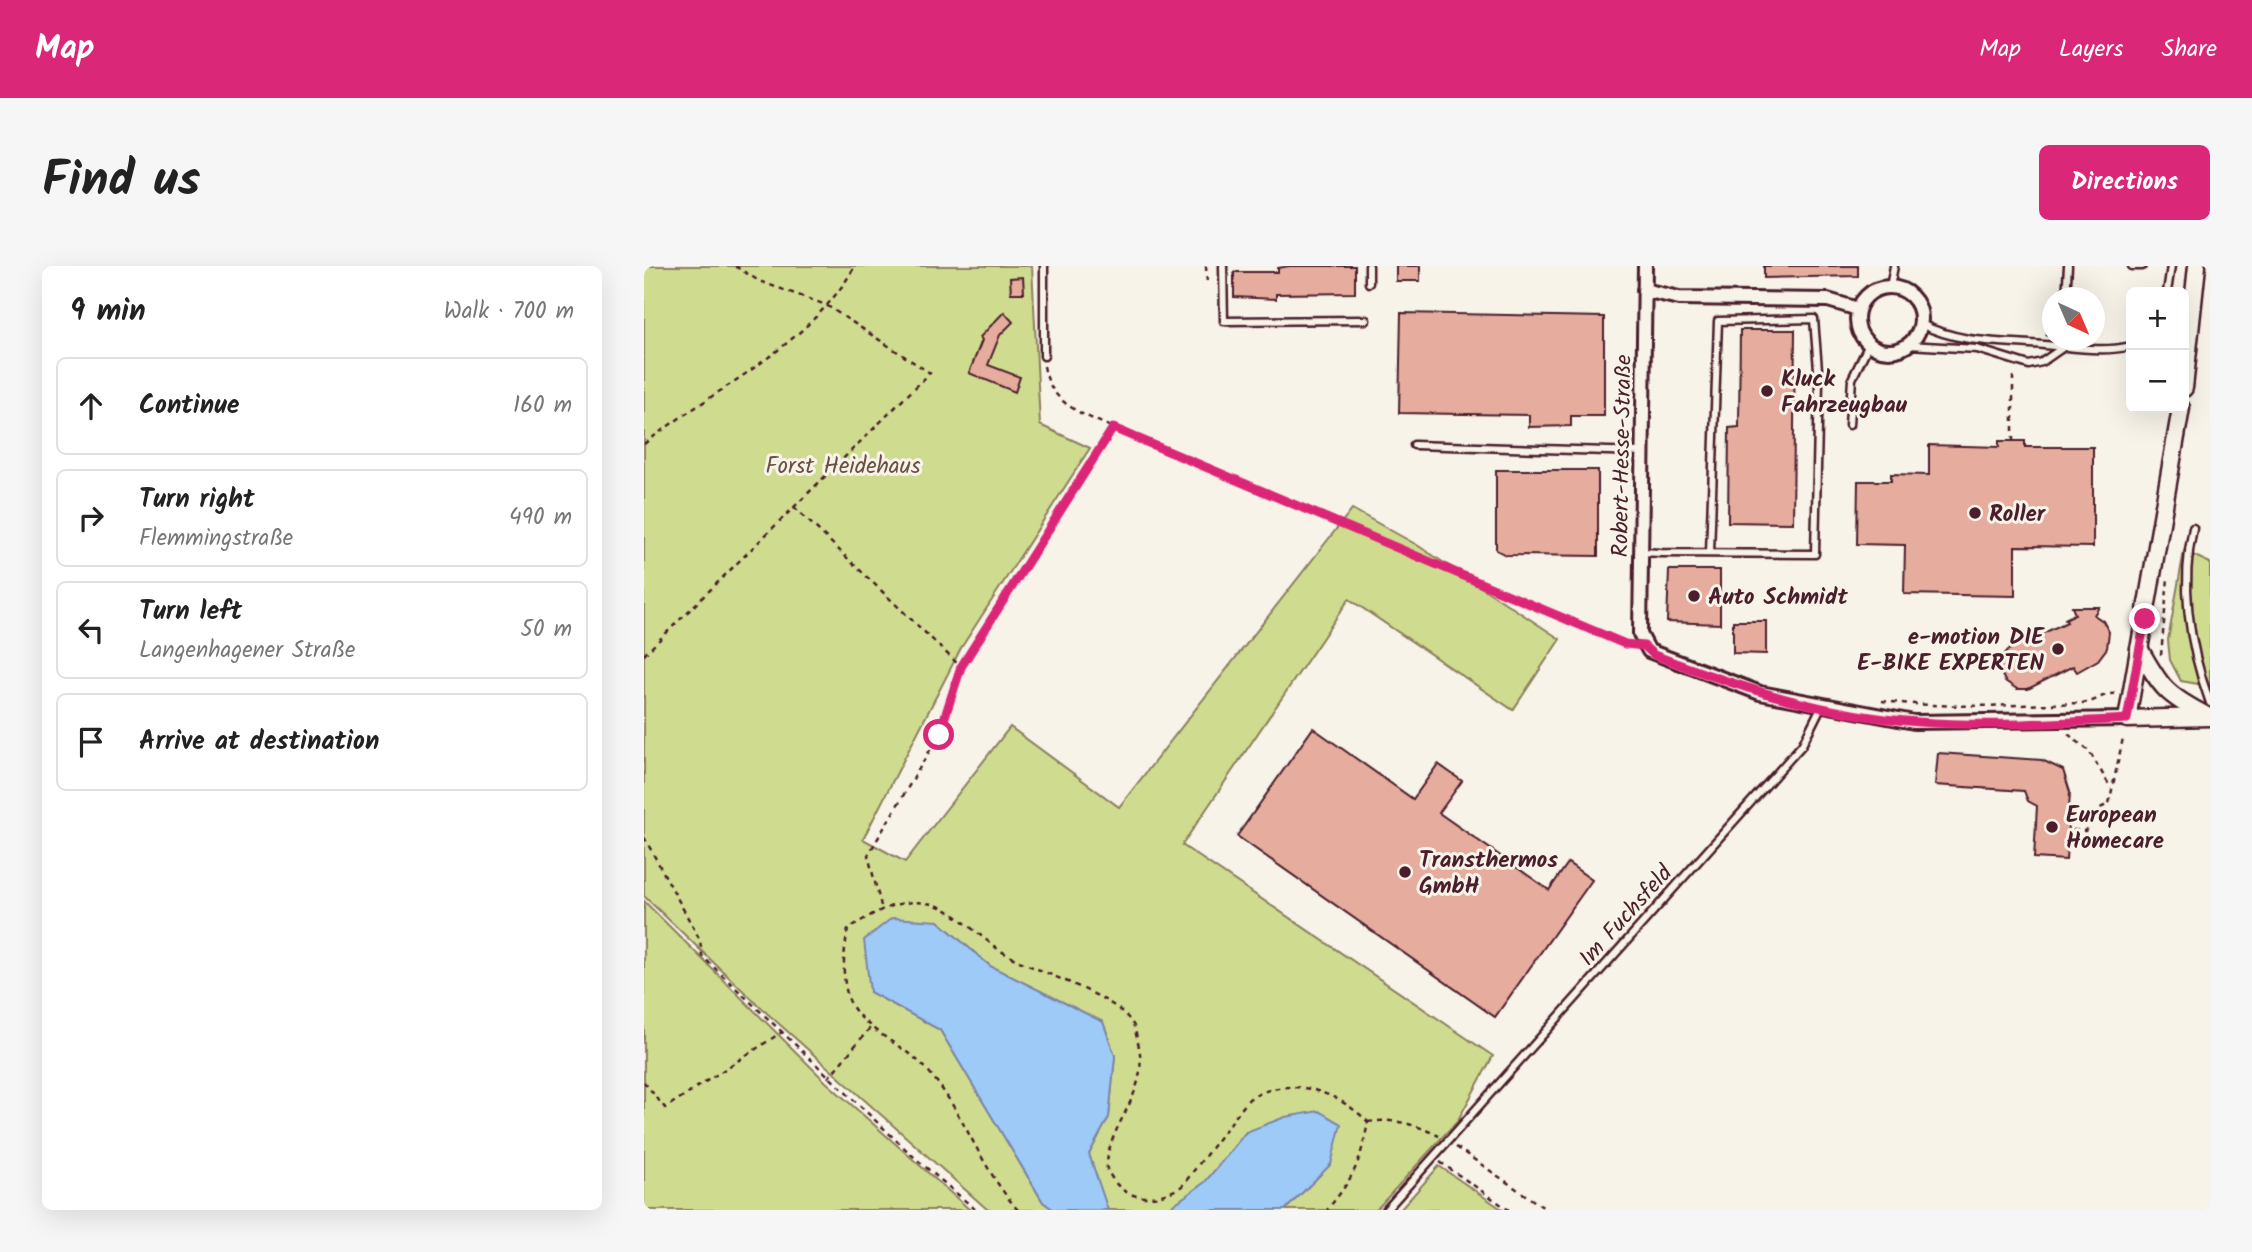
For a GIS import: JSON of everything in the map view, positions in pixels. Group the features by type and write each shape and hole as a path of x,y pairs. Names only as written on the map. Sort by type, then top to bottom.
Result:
{"street":[{"name":"Robert-Hesse-Straße","path":"1644,646 1640,634 1640,552 1645,266"},
{"path":"2188,350 2197,266"},
{"path":"1890,287 1905,291 1916,301 1921,324 1917,335 1908,345 1887,351 1869,344 1859,331 1858,309 1872,292 1890,287"},
{"path":"1644,290 1679,298 1829,300 1858,309"},
{"path":"2127,719 2180,413"},
{"path":"1644,646 1654,655 1748,689 1821,707 1914,722 2051,722 2210,717"},
{"path":"2140,648 2159,684 2178,701 2210,717"}],"lane":[{"path":"1044,266 1044,356"},
{"path":"1223,266 1224,321 1366,320"},
{"path":"1369,266 1369,283"},
{"path":"1890,287 1894,266"},
{"path":"2067,287 2068,266"},
{"path":"2132,266 2142,266"},
{"path":"2168,287 2171,266"},
{"path":"1640,552 1710,553 1815,554 1819,382 1814,319 1718,321 1710,553"},
{"path":"1921,324 1940,334 1976,341 2042,342"},
{"path":"1849,425 1852,379 1869,344"},
{"path":"1908,345 1977,349 2029,365 2042,362 2057,350"},
{"path":"2105,348 2126,346"},
{"path":"1414,445 1642,452"},
{"path":"2193,528 2186,576 2188,601 2197,663 2210,703"},
{"name":"Im Fuchsfeld","path":"1386,1210 1802,745 1821,707"}],"path":[{"path":"644,655 930,373 826,305 769,286 735,266"},
{"path":"644,444 773,352 826,305 845,283 855,266"},
{"path":"1206,266 1207,285"},
{"path":"1044,356 1045,375 1054,395 1074,409 1113,428 1625,644 1644,646"},
{"path":"882,907 868,855 939,735 961,667 1113,428"},
{"path":"794,507 961,667"},
{"path":"2159,684 2169,677 2161,644 2169,570"},
{"path":"1877,701 1968,706 2087,703 2106,693 2130,696"},
{"path":"2051,722 2089,751 2112,789"},
{"path":"2073,830 2085,831 2100,808 2109,804 2123,738"},
{"path":"644,837 700,940 702,956 828,1078 976,1210"},
{"path":"1018,1210 974,1147 945,1094 929,1072 909,1051 870,1028 848,999 842,962 848,929 882,907 909,903 934,904 1001,951 1114,1006 1133,1023 1140,1050 1139,1074 1126,1116 1109,1146 1106,1168 1116,1185 1135,1197 1170,1194 1182,1186 1249,1099 1262,1091 1304,1088 1336,1095 1368,1122 1385,1120 1411,1123 1446,1140 1547,1210"},
{"path":"828,1078 870,1028"},
{"path":"644,1082 665,1108 782,1032"},
{"path":"1327,1210 1353,1178 1368,1122"},
{"path":"1432,1156 1509,1210"}],"green space":[{"name":"Forst Heidehaus","path":"644,266 1032,266 1040,425 1090,448 961,648 863,839 905,862 1010,727 1119,807 1352,509 1417,545 1560,639 1513,710 1349,599 1182,845 1493,1056 1458,1120 1376,1210 1285,1210 1331,1164 1246,1132 1205,1183 1166,1210 1107,1210 1089,1154 1109,1117 1115,1056 1103,1022 990,966 938,921 870,992 940,1030 1043,1202 1054,1210 988,1210 759,1006 644,896"},
{"path":"2184,551 2210,563 2210,686 2181,681 2170,660 2168,640"},
{"path":"644,901 826,1082 970,1210 644,1210"},
{"path":"1439,1166 1503,1210 1400,1210"}],"water":[{"path":"892,918 938,921 990,966 1103,1022 1115,1056 1109,1117 1089,1154 1108,1210 1054,1210 1043,1202 940,1030 870,992 864,940"},
{"path":"1319,1111 1341,1124 1331,1164 1285,1210 1166,1210 1205,1182 1246,1132 1285,1117"}],"building":[{"path":"1355,266 1355,293 1276,294 1276,299 1234,297 1234,272 1278,272 1278,268"},
{"path":"1396,266 1420,266 1420,281 1396,281"},
{"path":"1764,266 1858,266 1858,276 1764,278"},
{"path":"1023,277 1024,293 1011,293 1010,278"},
{"path":"1004,312 1013,322 1000,335 988,365 1020,377 1015,392 969,373 982,340 980,337"},
{"path":"1401,313 1604,317 1604,416 1571,416 1571,426 1529,427 1529,415 1399,413"},
{"name":"Kluck Fahrzeugbau","path":"1740,330 1795,330 1793,523 1728,522 1729,428 1739,427"},
{"name":"Roller","path":"1999,441 2025,441 2025,447 2093,447 2093,547 2015,546 2015,596 1904,594 1905,545 1857,544 1858,481 1891,481 1891,474 1929,475 1929,445 1999,447"},
{"path":"1496,470 1598,470 1598,556 1506,555 1496,550"},
{"name":"Auto Schmidt","path":"1669,570 1720,570 1720,624 1667,622"},
{"name":"e-motion DIE E-BIKE EXPERTEN","path":"2072,607 2099,607 2094,615 2103,621 2109,632 2107,648 2098,660 2077,672 2073,666 2028,689 2017,689 2005,681 2000,671 2001,659 2008,650 2067,622 2065,619 2075,614"},
{"path":"1733,621 1766,621 1766,654 1733,653"},
{"name":"Transthermos GmbH","path":"1313,728 1413,799 1438,764 1462,781 1439,813 1549,890 1568,863 1592,880 1495,1017 1237,836"},
{"name":"European Homecare","path":"1938,753 2042,760 2063,770 2070,792 2066,860 2034,858 2037,806 2028,801 2024,791 1935,785"}],"place":[{"name":"Kluck Fahrzeugbau","path":"1767,391"},
{"name":"Roller","path":"1975,513"},
{"name":"Auto Schmidt","path":"1694,596"},
{"name":"e-motion DIE E-BIKE EXPERTEN","path":"2058,649"},
{"name":"European Homecare","path":"2052,827"},
{"name":"Transthermos GmbH","path":"1405,872"}],"route":[{"path":"939,735 961,667 1113,428 1625,644 1644,646 1654,655 1760,693 1821,707 1932,723 2127,719 2145,619"}]}
